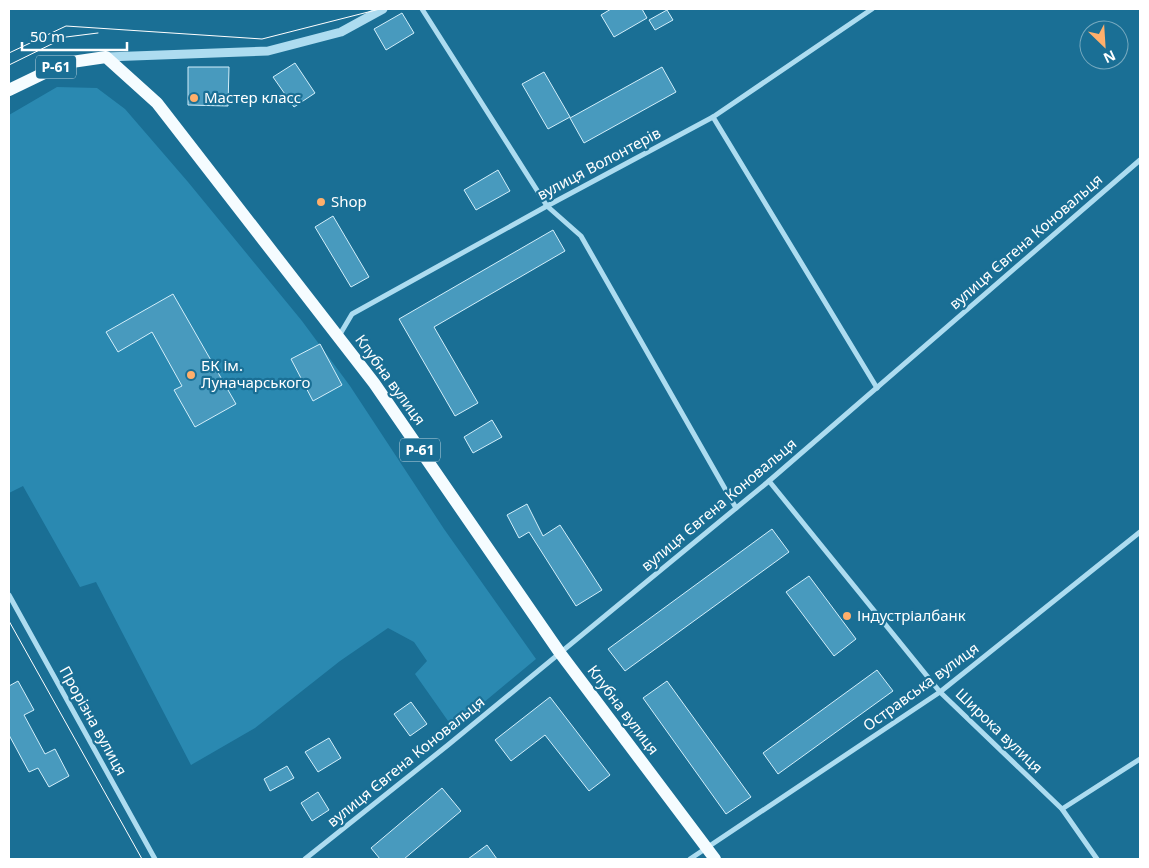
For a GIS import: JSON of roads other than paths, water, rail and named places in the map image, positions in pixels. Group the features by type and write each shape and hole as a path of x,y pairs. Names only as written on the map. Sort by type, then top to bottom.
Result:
{"main road":[{"name":"Р-61","path":"9,90 65,63 106,57"},
{"name":"Клубна вулиця","path":"106,57 157,103 374,383 560,652 715,859"}],"street":[{"path":"106,57 268,50 341,32 382,9"},
{"path":"422,9 547,206 581,236 736,508"},
{"name":"вулиця Волонтерів","path":"338,337 352,314 713,117 872,9"},
{"path":"713,117 877,388"},
{"name":"вулиця Євгена Коновальця","path":"305,859 769,481 1140,160"},
{"name":"Широка вулиця","path":"769,481 940,692 1062,809 1097,859"},
{"name":"Остравська вулиця","path":"690,859 940,692 1140,532"},
{"name":"Прорізна вулиця","path":"9,595 155,859"},
{"path":"1062,809 1140,759"}],"tram line":[{"path":"9,53 66,26 262,39 380,9"},
{"path":"9,65 66,37 98,33"},
{"path":"9,621 142,859"}],"place":[{"name":"Мастер класс","path":"194,98"},
{"name":"Shop","path":"321,202"},
{"name":"БК ім. Луначарського","path":"191,375"},
{"name":"Індустріалбанк","path":"847,616"}]}
